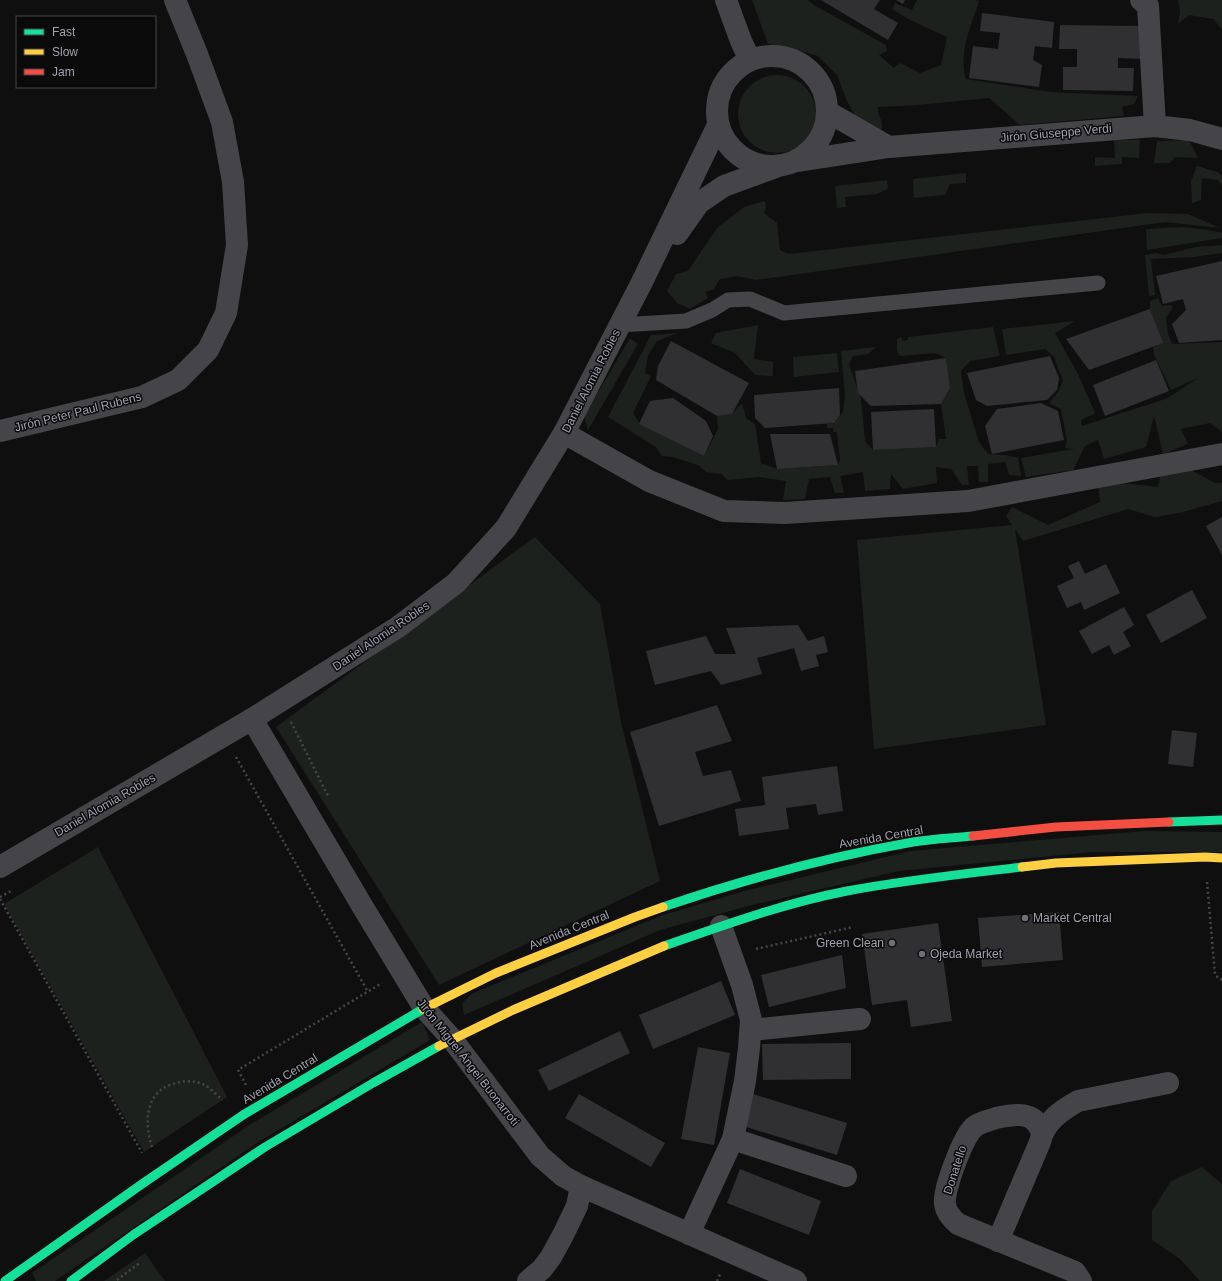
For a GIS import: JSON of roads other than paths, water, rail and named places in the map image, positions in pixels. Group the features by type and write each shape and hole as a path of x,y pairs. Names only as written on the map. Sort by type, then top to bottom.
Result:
{"street":[{"name":"Jirón Peter Paul Rubens","path":"0,431 142,397 178,380 208,350 226,314 237,245 233,182 222,122 175,0"},
{"path":"726,0 741,42 750,60"},
{"path":"1140,0 1148,6 1155,126"},
{"path":"768,56 786,58 803,66 816,78 825,94 828,112 824,132 814,149 789,164 759,165 740,157 727,143 718,125 717,106 722,87 734,71 750,60 768,56"},
{"path":"828,112 889,147"},
{"name":"Daniel Alomia Robles","path":"0,867 252,719 398,627 456,584 506,528 564,433 641,284 718,125"},
{"name":"Jirón Giuseppe Verdi","path":"789,164 889,147 1155,126 1190,130 1222,139"},
{"name":"Daniel Alomia Robles","path":"641,284 699,203 724,186 752,175 789,164"},
{"path":"564,433 649,481 724,511 785,513 968,501 1222,454"},
{"name":"Jirón Miguel Ángel Buonarroti","path":"252,719 401,972 424,1008 452,1039 540,1156 563,1176 581,1186 796,1281"},
{"name":"Avenida Central","path":"5,1281 243,1115 424,1008 496,973 635,917 708,892 786,869 914,842 1056,827 1222,820"},
{"path":"71,1281 133,1235 265,1147 373,1083 452,1039 513,1010 656,949 721,926 799,902 847,891 922,879 1056,863 1205,857 1222,858"},
{"path":"689,1234 733,1139 745,1081 751,1030 751,1020 742,986 721,926"},
{"path":"751,1030 860,1020"},
{"path":"998,1241 1040,1142 1042,1133 1052,1120 1065,1108 1078,1101 1168,1083"},
{"name":"Donatello","path":"1042,1133 1040,1124 1027,1116 1009,1115 981,1122 970,1131 961,1147 945,1193 944,1205 950,1217 958,1224 1075,1272 1081,1281"},
{"path":"733,1139 846,1176"},
{"path":"528,1281 542,1269 557,1246 577,1206 581,1186"}],"lane":[{"path":"620,325 686,321 712,310 728,300 750,299 784,313 1098,283"}],"place":[{"name":"Market Central","path":"1025,918"},
{"name":"Green Clean","path":"892,943"},
{"name":"Ojeda Market","path":"922,954"}]}
